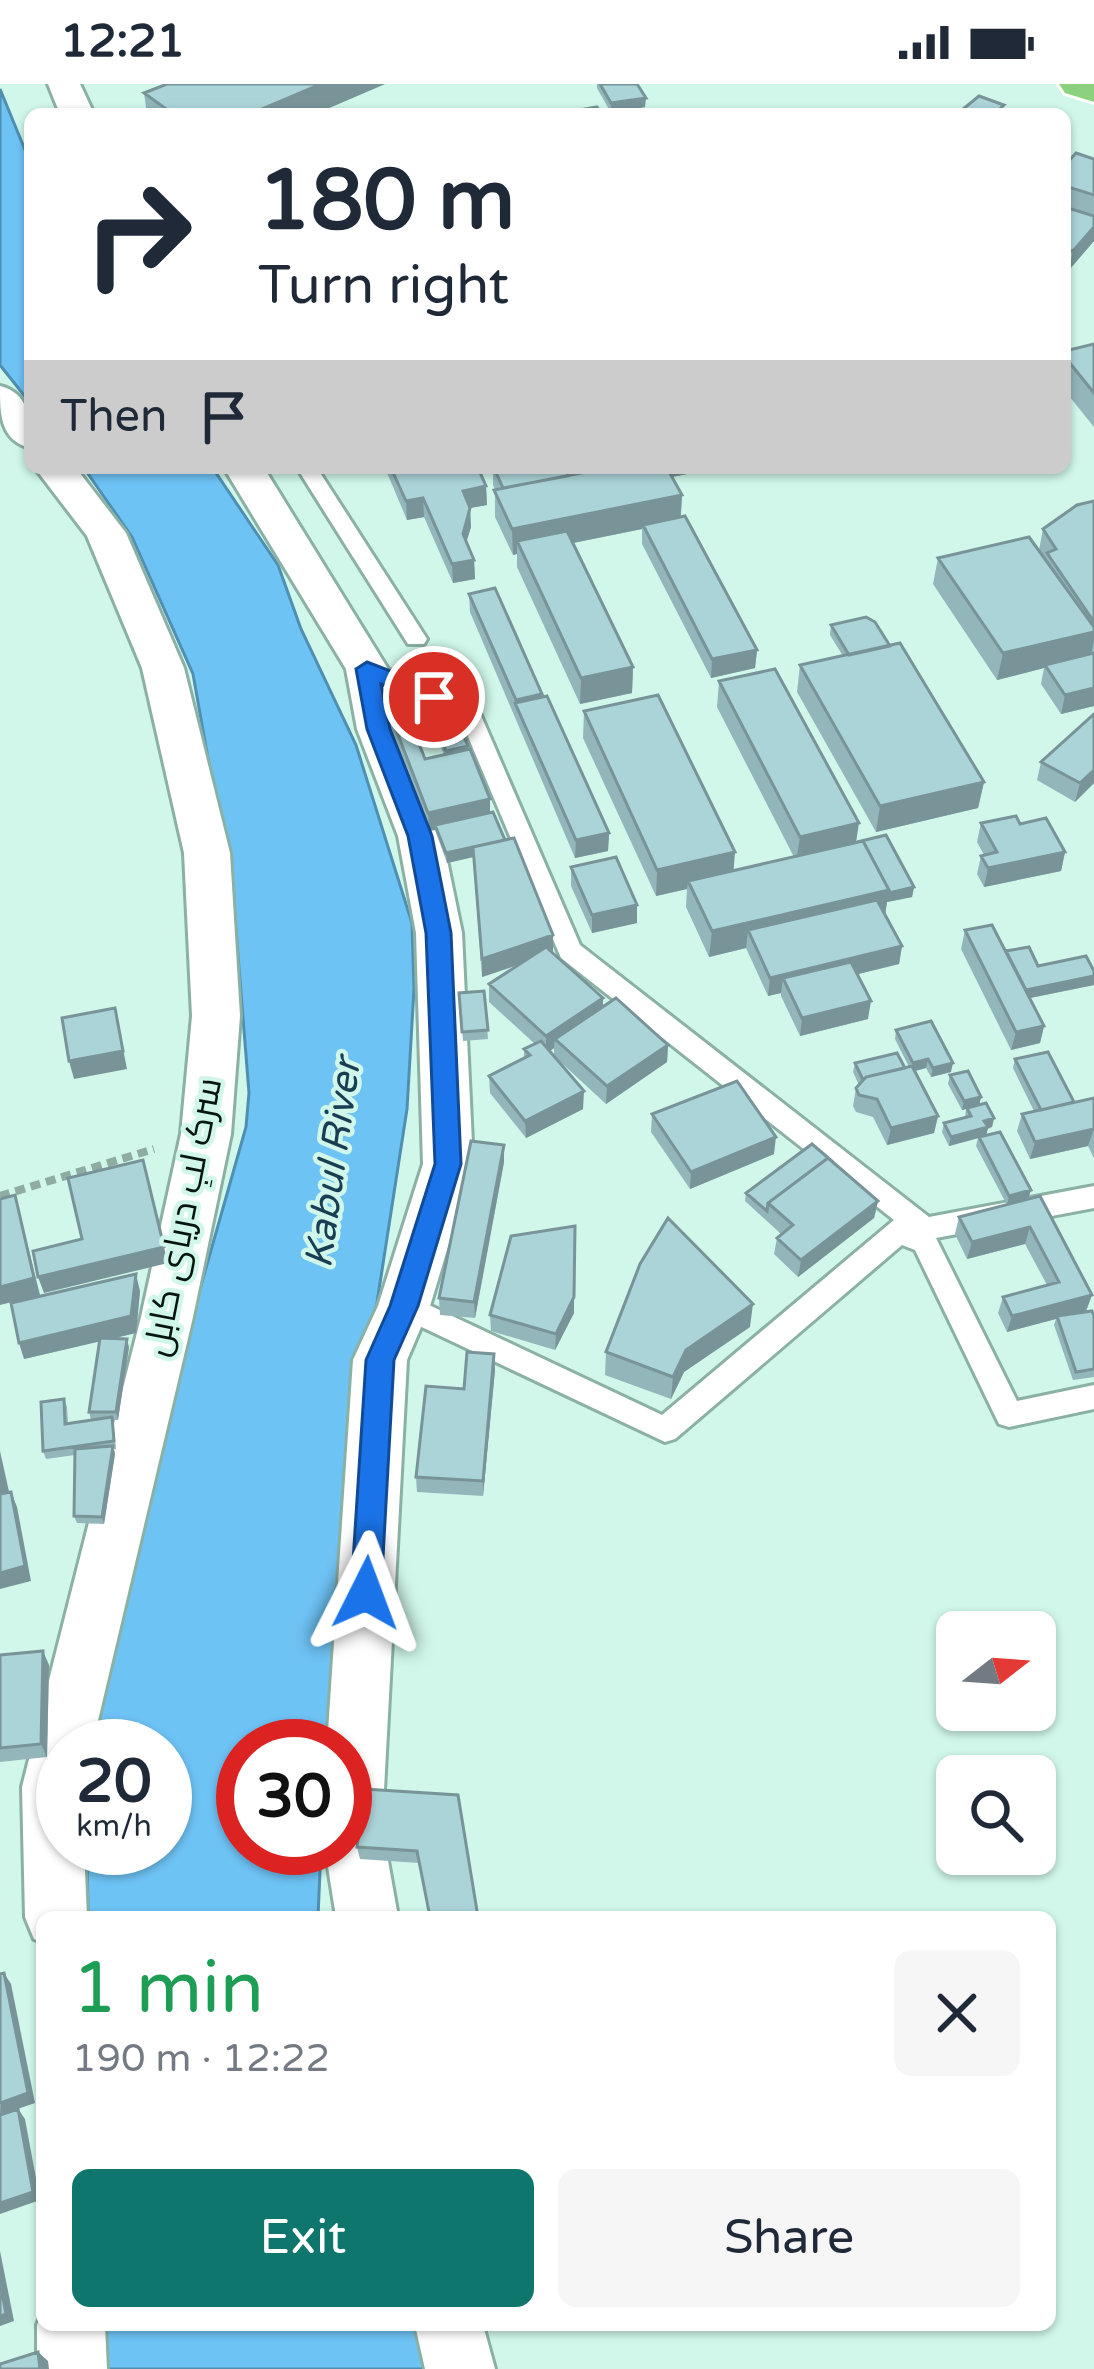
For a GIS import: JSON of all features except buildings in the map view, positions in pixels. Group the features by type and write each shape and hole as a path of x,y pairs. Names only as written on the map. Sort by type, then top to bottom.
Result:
{"highway":[{"path":"1080,84 1094,89"}],"street":[{"path":"0,398 24,428"},
{"name":"سرک لبِ دریای کابل","path":"56,1911 52,1787 167,1317 206,1134 216,1016 207,853 163,668 106,533 60,474"},
{"path":"248,474 367,669 379,729 420,836 439,933 448,1164 404,1306 380,1360 352,1827 366,1911"},
{"path":"71,2331 72,2369"},
{"path":"450,2331 460,2369"}],"lane":[{"path":"311,474 416,639"},
{"path":"367,669 468,710 569,951 925,1243 1009,1415 1094,1397"},
{"path":"905,1225 925,1229 1094,1197"},
{"path":"404,1306 664,1430 905,1225"}],"path":[{"path":"0,1196 206,1134"}],"water":[{"path":"0,89 24,147 24,395 0,365"},
{"name":"Kabul River","path":"88,474 217,474 278,565 301,629 356,745 412,923 414,989 407,1109 347,1496 331,1719 216,1719 216,1875 320,1875 318,1911 88,1911 87,1875 192,1875 192,1719 95,1719 139,1504 246,1127 249,1093 234,905 193,674 132,537"},
{"path":"103,2331 444,2331 453,2369 105,2369"}],"route":[{"path":"366,1593 380,1360 404,1306 448,1164 439,933 420,836 379,729 367,669 434,697"}]}
